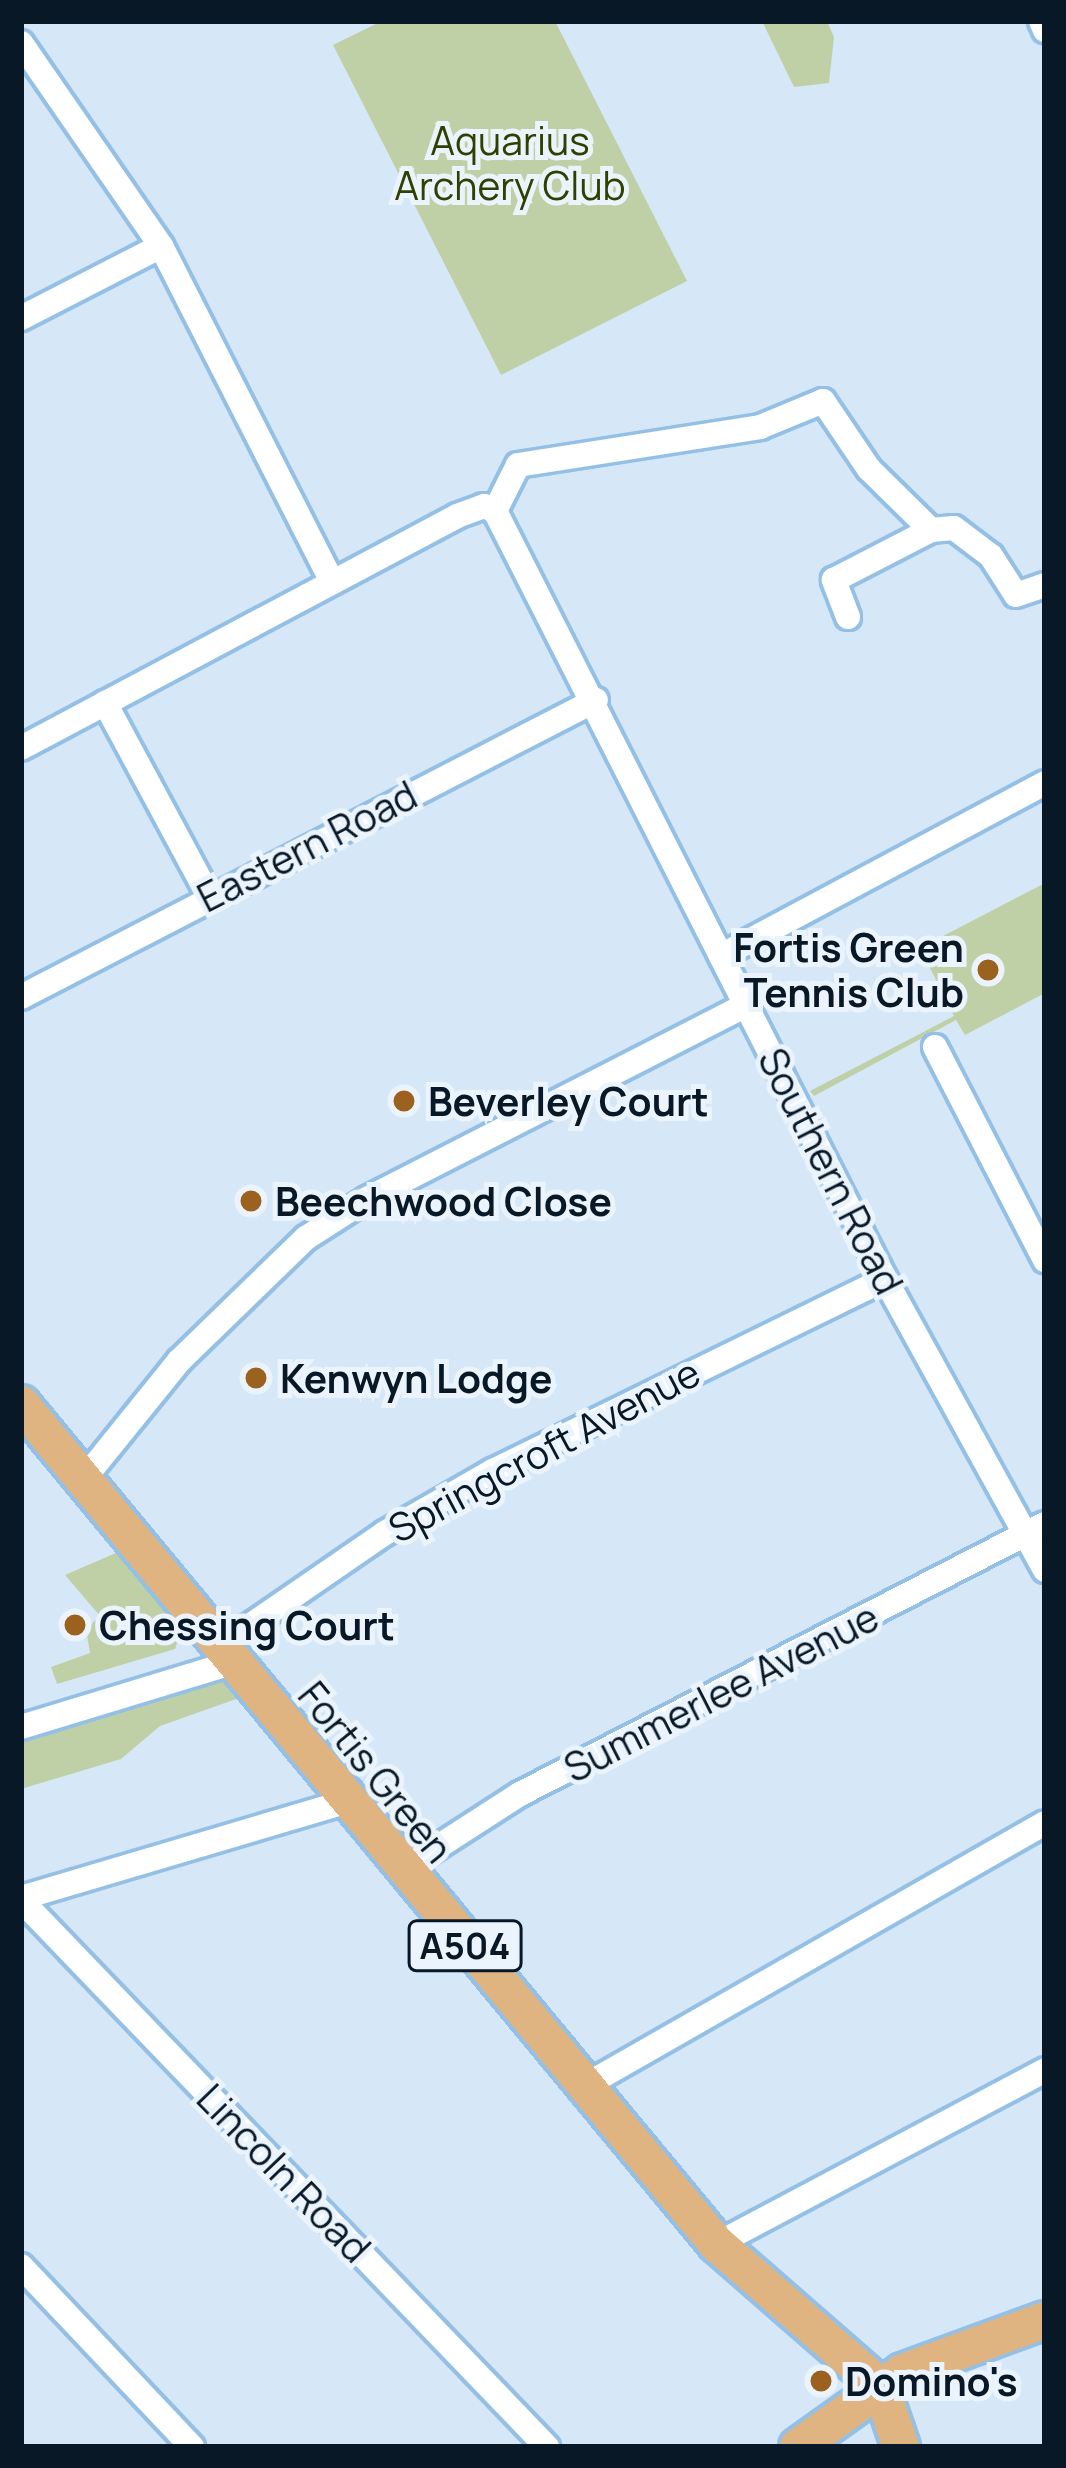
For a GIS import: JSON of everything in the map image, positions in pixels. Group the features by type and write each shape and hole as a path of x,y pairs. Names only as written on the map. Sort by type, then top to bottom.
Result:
{"main road":[{"name":"Fortis Green","path":"21,1404 581,2088 717,2244 880,2386"},
{"path":"798,2447 880,2386 1045,2320"},
{"name":"A504","path":"880,2386 901,2447"}],"street":[{"path":"1041,21 1045,30"},
{"path":"21,43 161,246 332,581"},
{"path":"21,318 161,246"},
{"path":"21,748 474,508 495,511 518,465 760,427 823,401 868,469 932,530"},
{"name":"Southern Road","path":"495,511 596,700 885,1280 1035,1529 1045,1570"},
{"path":"848,617 834,580 932,530 953,528 991,556 1016,595 1045,585"},
{"name":"Eastern Road","path":"21,997 596,700"},
{"path":"105,703 209,896"},
{"path":"721,956 1045,784"},
{"path":"83,1480 191,1347 306,1238 367,1199 746,1004"},
{"path":"935,1047 1045,1260"},
{"name":"Springcroft Avenue","path":"21,1726 225,1655 385,1533 493,1472 885,1280"},
{"name":"Summerlee Avenue","path":"402,1870 520,1794 1035,1529"},
{"path":"21,1899 346,1802"},
{"path":"581,2088 1045,1823"},
{"name":"Lincoln Road","path":"21,1899 547,2447"},
{"path":"717,2244 1045,2070"},
{"path":"21,2266 192,2447"}],"green space":[{"name":"Aquarius Archery Club","path":"382,21 555,21 687,281 501,375 333,45"},
{"path":"762,21 827,21 834,37 829,83 794,87"},
{"name":"Fortis Green Tennis Club","path":"1045,883 1045,993 965,1035 956,1020 814,1096 810,1091 954,1016 920,948"},
{"path":"118,1552 182,1629 175,1649 57,1684 51,1667 90,1653 86,1629 100,1616 65,1575"},
{"path":"232,1663 256,1692 160,1726 121,1759 21,1789 21,1724"}],"place":[{"name":"Fortis Green Tennis Club","path":"988,970"},
{"name":"Beverley Court","path":"404,1101"},
{"name":"Beechwood Close","path":"251,1201"},
{"name":"Kenwyn Lodge","path":"256,1378"},
{"name":"Chessing Court","path":"75,1625"},
{"name":"Domino's","path":"821,2381"}]}
